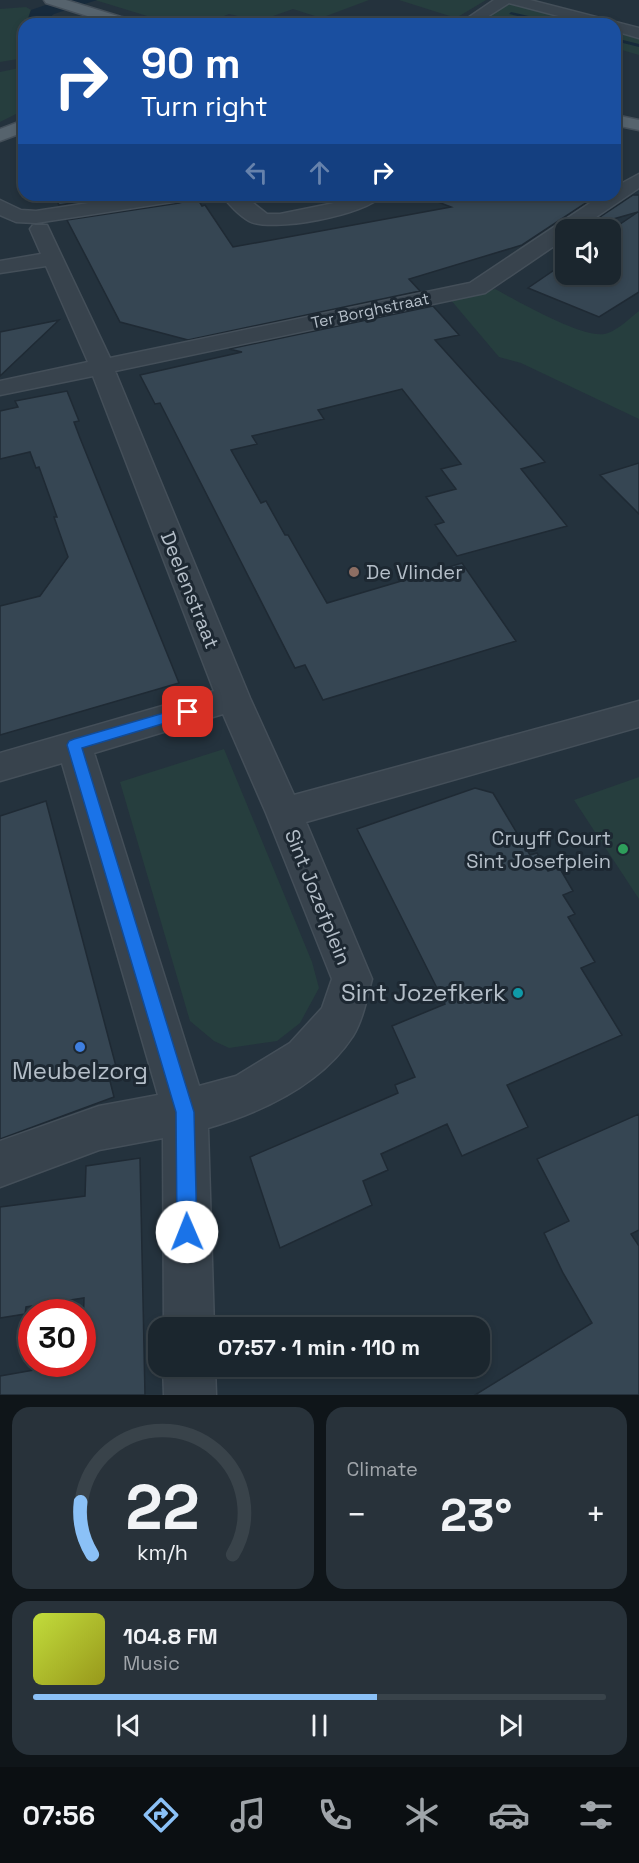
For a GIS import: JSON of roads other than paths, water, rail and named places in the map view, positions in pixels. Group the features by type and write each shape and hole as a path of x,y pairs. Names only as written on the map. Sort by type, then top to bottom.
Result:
{"main road":[{"path":"53,1 106,18"},
{"path":"621,115 639,118"},
{"path":"621,121 639,125"},
{"path":"0,136 18,128"},
{"path":"0,147 18,140"}],"street":[{"path":"476,18 504,0"},
{"path":"513,0 583,18"},
{"path":"621,28 639,33"},
{"name":"Ter Borghstraat","path":"621,190 639,180"},
{"path":"0,206 16,216 36,217 140,201"},
{"path":"239,201 256,217 266,220 280,220 350,206 360,201"},
{"name":"Ter Borghstraat","path":"0,388 100,365 477,288 605,201"},
{"path":"40,229 100,365"},
{"path":"0,267 53,258"},
{"name":"Deelenstraat","path":"100,365 233,698 284,813"},
{"path":"0,767 233,698"},
{"name":"Sint Jozefplein","path":"0,1164 99,1128 185,1112 245,1095 305,1058 338,1022 352,980 284,813 639,714"},
{"path":"74,745 185,1112 189,1317"},
{"path":"189,1377 190,1395"}],"water":[{"path":"60,0 97,0 54,14 49,18 28,18 31,10"}],"waterway":[{"path":"511,13 532,18"},
{"path":"621,41 639,46"}],"place":[{"name":"De Vlinder","path":"354,572"},
{"name":"Cruyff Court Sint Josefplein","path":"623,849"},
{"name":"Sint Jozefkerk","path":"518,993"},
{"name":"Meubelzorg","path":"80,1047"}]}
